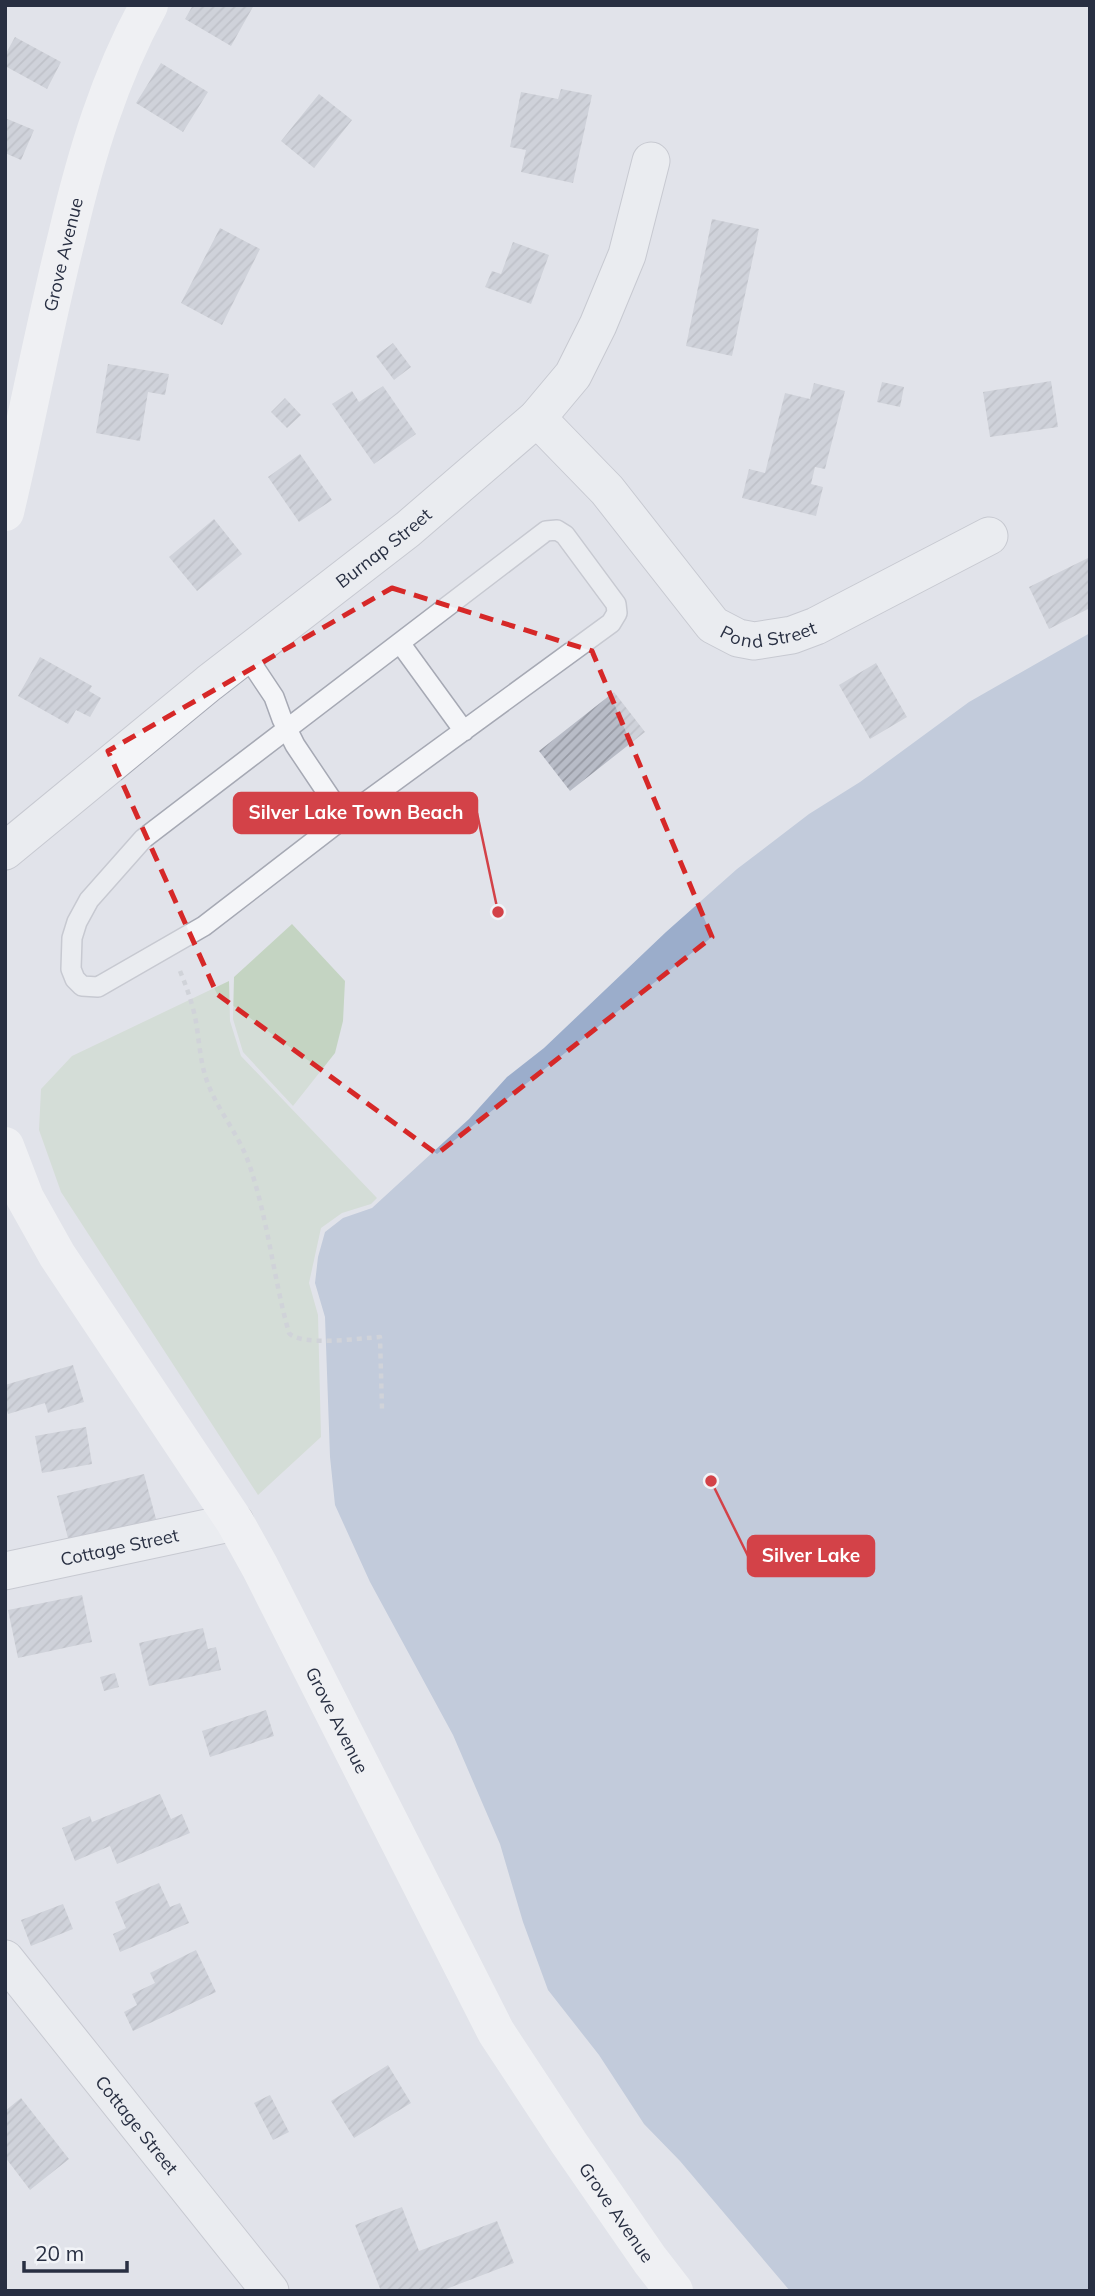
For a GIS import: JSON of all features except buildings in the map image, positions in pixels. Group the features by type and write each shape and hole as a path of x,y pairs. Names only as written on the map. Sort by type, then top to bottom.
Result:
{"street":[{"name":"Grove Avenue","path":"5,512 50,304 93,136 118,67 149,5"},
{"name":"Burnap Street","path":"5,851 246,655 408,528 537,418 573,375 598,325 627,255 651,162"},
{"name":"Pond Street","path":"537,418 607,490 713,625 738,638 771,640 816,626 989,536"},
{"name":"Grove Avenue","path":"7,1158 57,1255 234,1522 496,2032 569,2143 674,2291"},
{"name":"Cottage Street","path":"5,1571 234,1522"},
{"name":"Cottage Street","path":"5,1959 270,2291"}],"lane":[{"path":"552,529 565,535 614,601 617,610 611,623 344,818 204,926 98,987 82,986 71,969 72,938 77,922 89,900 143,839 400,643 543,533 552,529"},
{"path":"400,643 464,731"},
{"path":"246,655 274,697 288,730 309,766 344,818"}],"path":[{"path":"170,946 188,990 208,1083 243,1149 251,1172 289,1333 296,1339 315,1340 380,1337 382,1409"}],"highlighted area":[{"path":"392,588 592,651 712,937 437,1154 217,994 108,751"}],"green space":[{"path":"292,924 345,981 343,1021 335,1053 293,1106 243,1052 233,1019 234,977"},
{"path":"229,981 230,1021 241,1056 377,1198 371,1204 342,1213 321,1228 309,1283 318,1315 321,1437 258,1495 61,1192 39,1130 41,1089 72,1056"}],"water":[{"path":"1090,633 1090,2291 790,2291 680,2161 644,2124 599,2055 548,1990 523,1922 500,1844 453,1735 370,1582 335,1505 330,1457 325,1317 315,1283 318,1257 325,1232 343,1218 372,1208 469,1119 507,1077 544,1048 737,869 809,814 860,782 969,702"}],"place":[{"name":"Silver Lake Town Beach","path":"498,912"},
{"name":"Silver Lake","path":"711,1481"}]}
